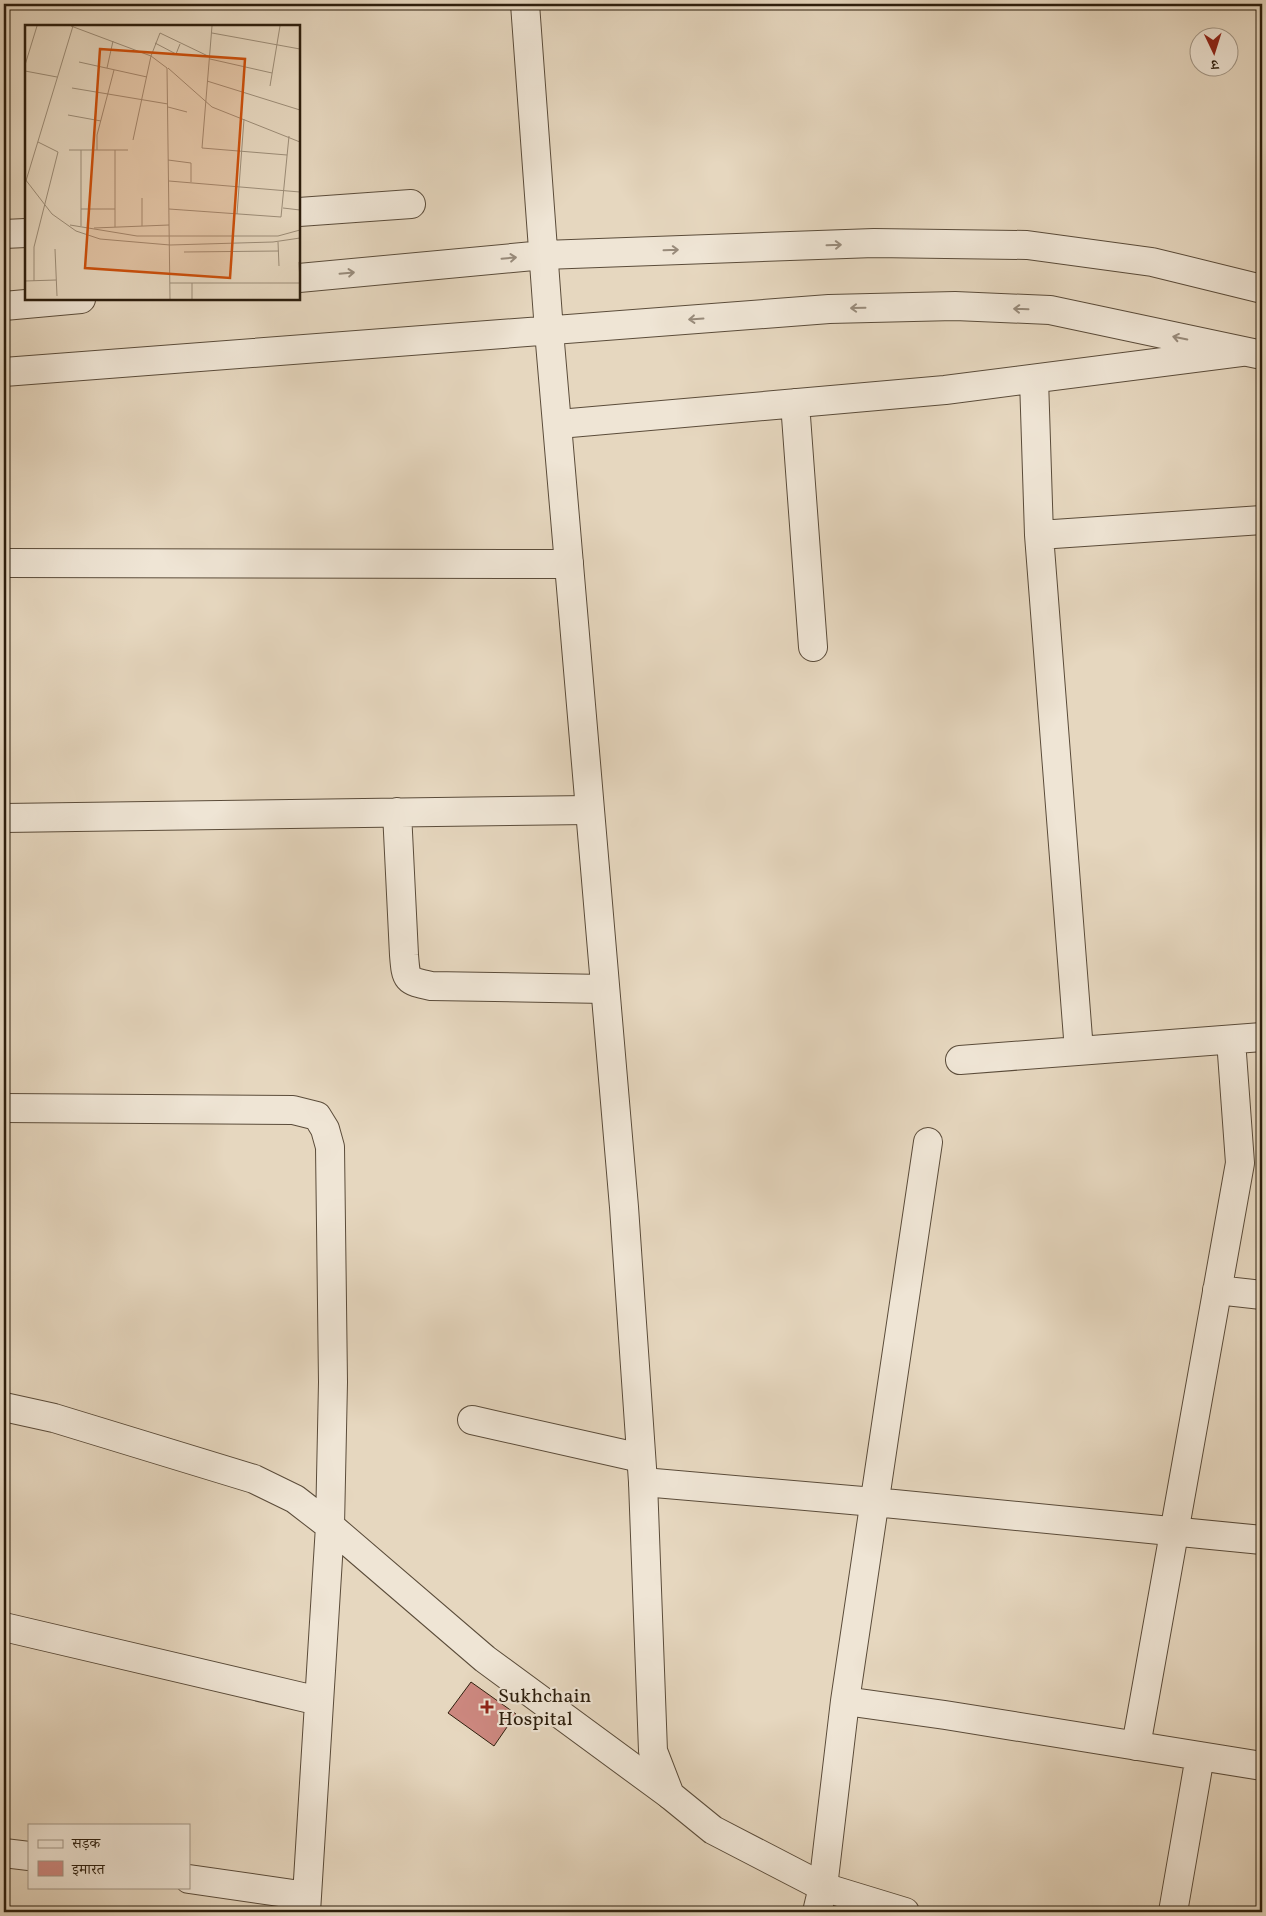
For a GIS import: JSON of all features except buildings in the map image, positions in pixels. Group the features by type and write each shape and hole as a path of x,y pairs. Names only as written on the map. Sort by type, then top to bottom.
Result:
{"street":[{"path":"525,4 549,330 624,1207 642,1470 653,1751 670,1795"},
{"path":"300,212 411,204"},
{"path":"4,234 25,232"},
{"path":"300,278 544,255 874,243 1027,245 1152,262 1262,289"},
{"path":"4,306 71,300"},
{"path":"4,372 829,309 955,306 1050,310 1255,353"},
{"path":"558,424 945,390 1255,353"},
{"path":"1034,379 1039,535 1079,1051"},
{"path":"795,403 813,647"},
{"path":"1039,535 1262,520"},
{"path":"4,563 569,564"},
{"path":"4,818 589,810"},
{"path":"397,812 405,972 408,978 413,982 431,986 605,989"},
{"path":"960,1060 1262,1037"},
{"path":"1136,1746 1240,1163 1231,1040"},
{"path":"4,1108 293,1110 317,1116 325,1129 330,1147 333,1382 330,1526 306,1904 190,1879"},
{"path":"820,1900 845,1701 928,1142"},
{"path":"1218,1290 1262,1295"},
{"path":"4,1407 54,1418 254,1479 295,1499 330,1526 484,1659 670,1795 713,1830 820,1900 905,1912"},
{"path":"472,1420 642,1470 874,1502 1262,1540"},
{"path":"4,1627 319,1701"},
{"path":"845,1701 945,1715 1262,1766"},
{"path":"1172,1912 1200,1756"},
{"path":"4,1853 28,1856"}],"place":[{"name":"Sukhchain Hospital","path":"487,1707"}]}
